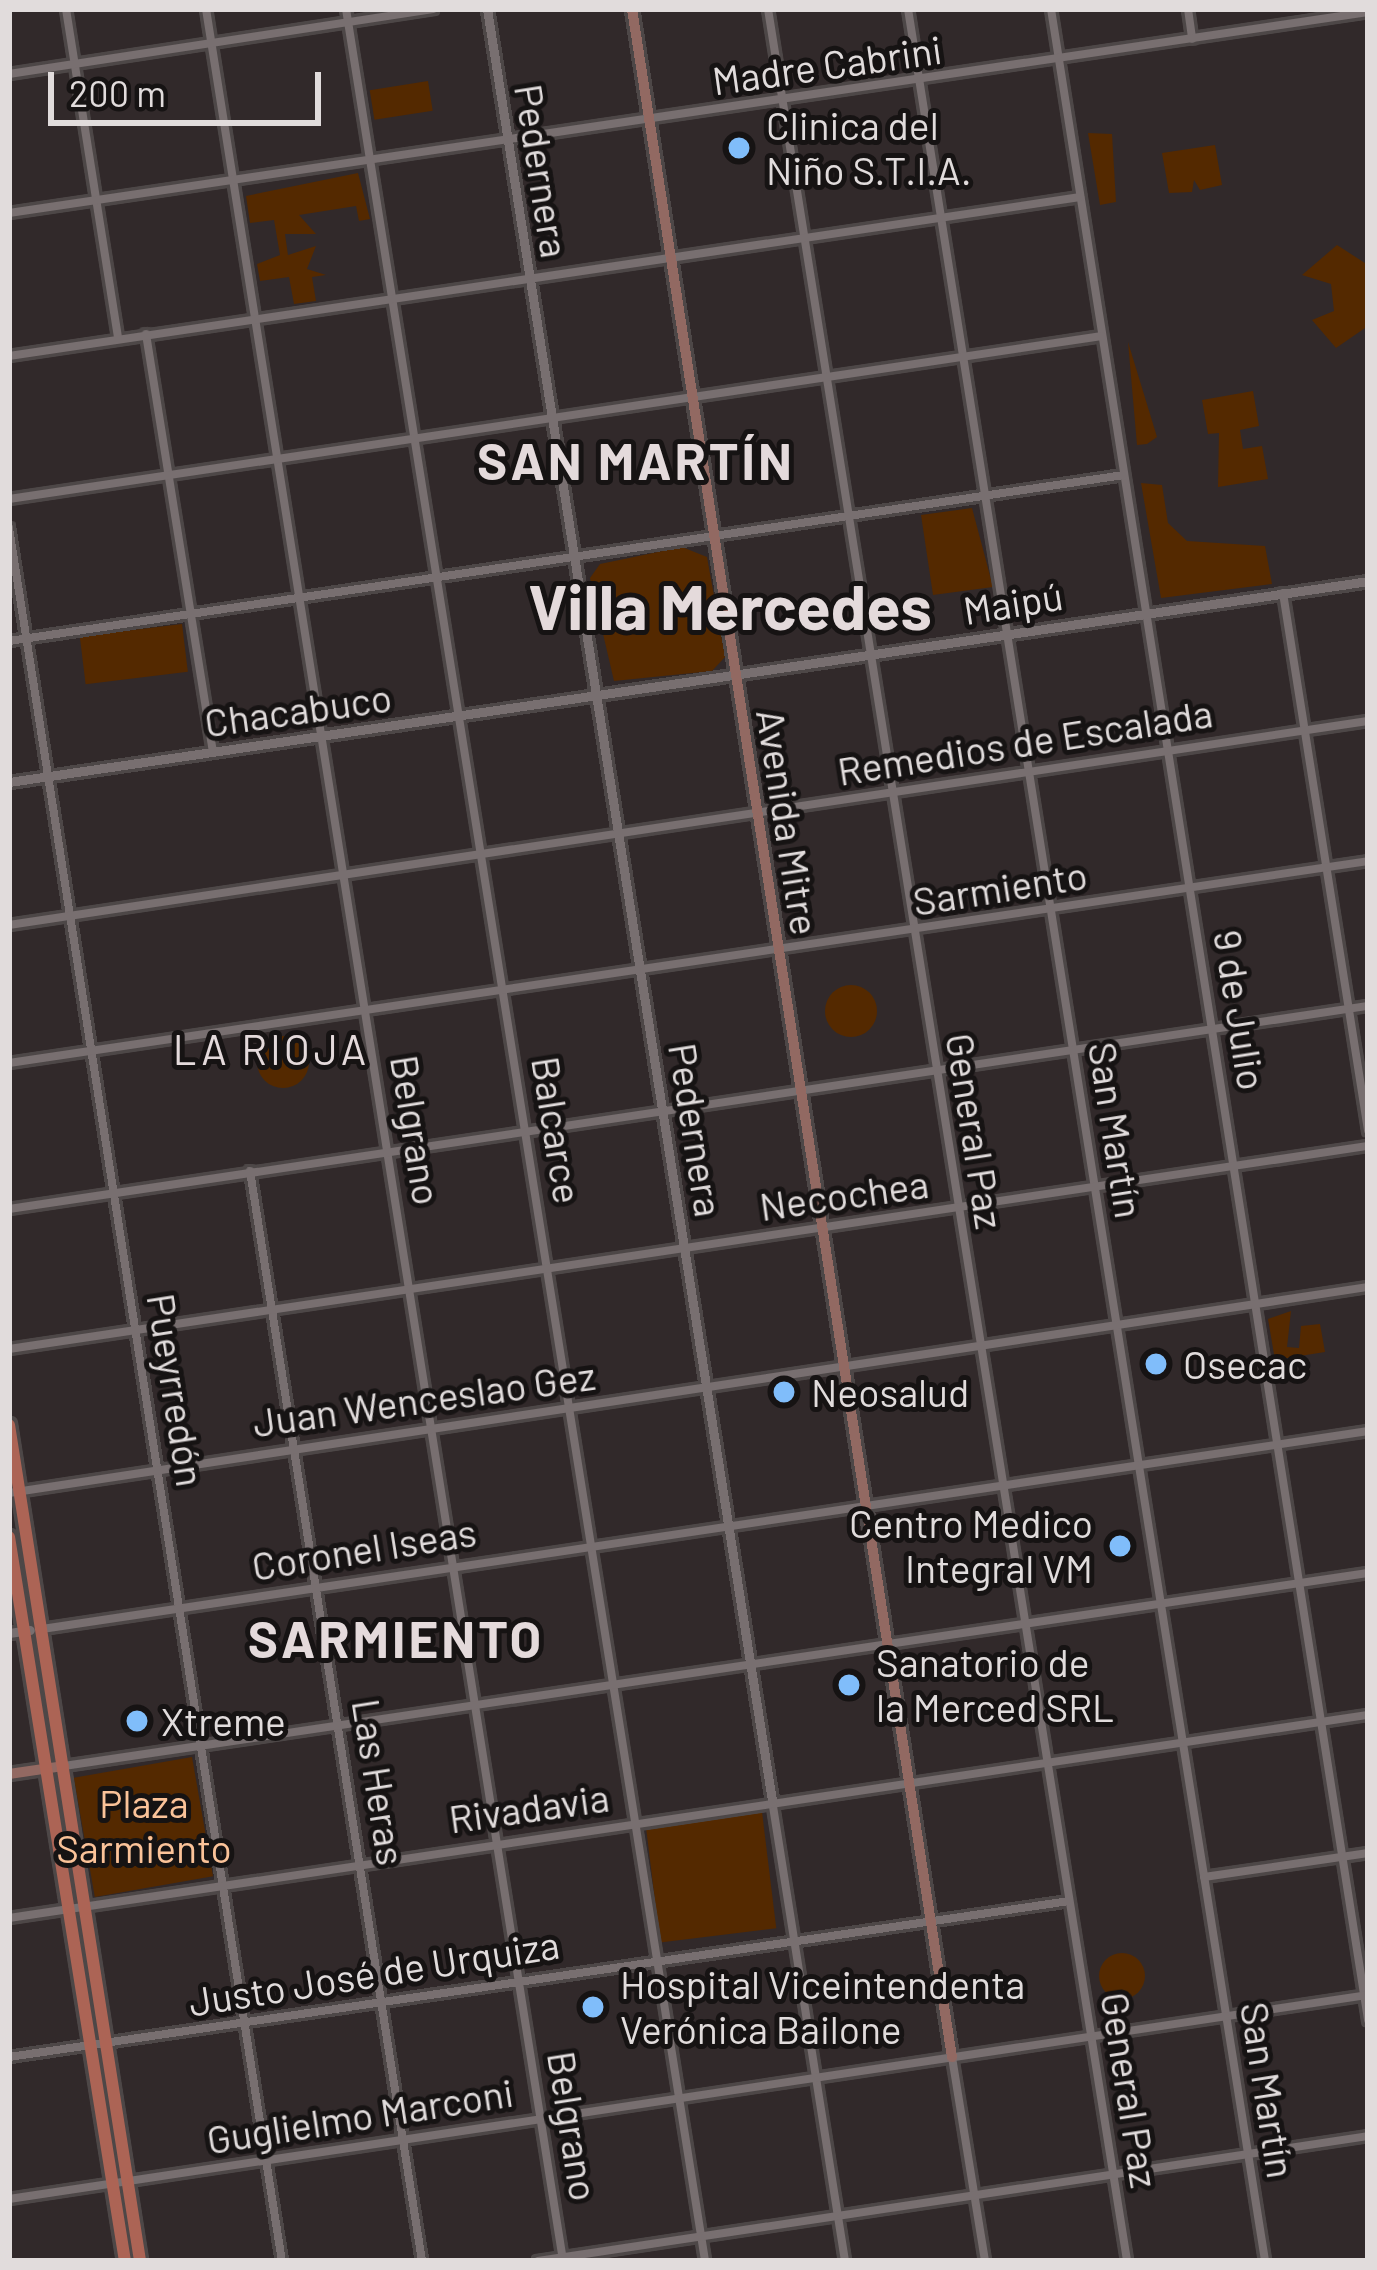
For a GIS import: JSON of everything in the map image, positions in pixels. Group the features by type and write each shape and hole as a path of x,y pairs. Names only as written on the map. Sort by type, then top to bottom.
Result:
{"main road":[{"name":"Avenida Mitre","path":"632,9 818,1228 952,2057"},
{"path":"9,1425 14,1492 42,1628 106,2043 125,2261"},
{"path":"9,1537 16,1632 46,1769 90,2045 140,2261"},
{"path":"9,1774 64,1766"}],"street":[{"path":"66,9 118,338"},
{"name":"Belgrano","path":"206,9 391,1150 430,1428 563,2259"},
{"name":"Balcarce","path":"346,9 704,2261"},
{"path":"9,74 433,9"},
{"name":"Pedernera","path":"487,9 844,2261"},
{"name":"General Paz","path":"768,9 1127,2261"},
{"name":"San Martín","path":"908,9 1265,2261"},
{"name":"9 de Julio","path":"1051,9 1368,2020"},
{"path":"1188,9 1192,39"},
{"name":"Madre Cabrini","path":"9,213 919,82 1333,13 1368,12"},
{"path":"9,356 1081,197"},
{"path":"146,334 213,753"},
{"path":"9,500 1102,336"},
{"path":"9,641 1124,475"},
{"name":"Pueyrredón","path":"9,528 282,2261"},
{"name":"Maipú","path":"596,697 1368,581"},
{"path":"1283,593 1368,1130"},
{"name":"Chacabuco","path":"9,782 596,697"},
{"name":"Remedios de Escalada","path":"9,925 1368,721"},
{"name":"Sarmiento","path":"9,1063 778,953 1368,861"},
{"path":"9,1209 1368,1006"},
{"name":"Necochea","path":"9,1348 1368,1146"},
{"name":"Las Heras","path":"250,1171 422,2261"},
{"name":"Juan Wenceslao Gez","path":"14,1492 1368,1287"},
{"name":"Coronel Iseas","path":"16,1632 1368,1431"},
{"path":"64,1766 1368,1573"},
{"name":"Rivadavia","path":"9,1918 772,1799 1368,1715"},
{"path":"1204,1877 1368,1853"},
{"name":"Justo José de Urquiza","path":"90,2045 1069,1901"},
{"name":"Guglielmo Marconi","path":"9,2199 1366,1995"},
{"path":"9,2057 90,2045"},
{"path":"952,2057 985,2261"},
{"path":"538,2261 1368,2136"}],"green space":[{"path":"428,81 433,111 374,120 370,90"},
{"path":"1088,133 1112,134 1116,202 1100,205"},
{"path":"1215,145 1222,185 1200,190 1194,180 1192,192 1169,193 1162,153"},
{"path":"358,173 370,219 359,221 356,206 299,215 316,234 285,234 288,255 316,246 307,269 326,275 312,277 316,301 294,304 289,277 260,281 257,264 280,255 274,220 250,223 246,196"},
{"path":"1337,245 1368,265 1368,326 1336,348 1312,320 1334,311 1331,284 1302,275"},
{"path":"1128,342 1157,437 1147,444 1137,445"},
{"path":"1253,391 1259,426 1240,430 1243,449 1262,446 1268,479 1218,487 1219,433 1208,434 1202,400"},
{"path":"1141,483 1162,485 1168,523 1187,541 1265,546 1272,584 1161,598"},
{"path":"972,508 993,587 933,595 921,515"},
{"path":"682,547 707,557 725,657 712,671 614,681 590,578 600,564"},
{"path":"182,624 188,672 86,684 80,637"},
{"path":"851,985 869,993 877,1011 869,1029 851,1037 833,1029 825,1011 833,993"},
{"path":"283,1036 301,1044 309,1062 301,1080 283,1088 265,1080 257,1062 265,1044"},
{"path":"1291,1311 1287,1347 1299,1348 1301,1326 1320,1324 1325,1352 1275,1360 1268,1319"},
{"name":"Plaza Sarmiento","path":"192,1757 213,1876 95,1897 74,1778"},
{"path":"762,1812 776,1928 660,1942 646,1826"},
{"path":"1122,1953 1138,1960 1145,1976 1138,1992 1122,1999 1106,1992 1099,1976 1106,1960"}],"place":[{"name":"Clinica del Niño S.T.I.A.","path":"739,148"},
{"name":"Osecac","path":"1156,1364"},
{"name":"Neosalud","path":"784,1392"},
{"name":"Centro Medico Integral VM","path":"1120,1546"},
{"name":"Sanatorio de la Merced SRL","path":"849,1685"},
{"name":"Xtreme","path":"137,1721"},
{"name":"Hospital Viceintendenta Verónica Bailone","path":"593,2007"}],"district":[{"name":"SAN MARTÍN","path":"636,460"},
{"name":"Villa Mercedes","path":"730,605"},
{"name":"LA RIOJA","path":"271,1048"},
{"name":"SARMIENTO","path":"396,1638"}]}
